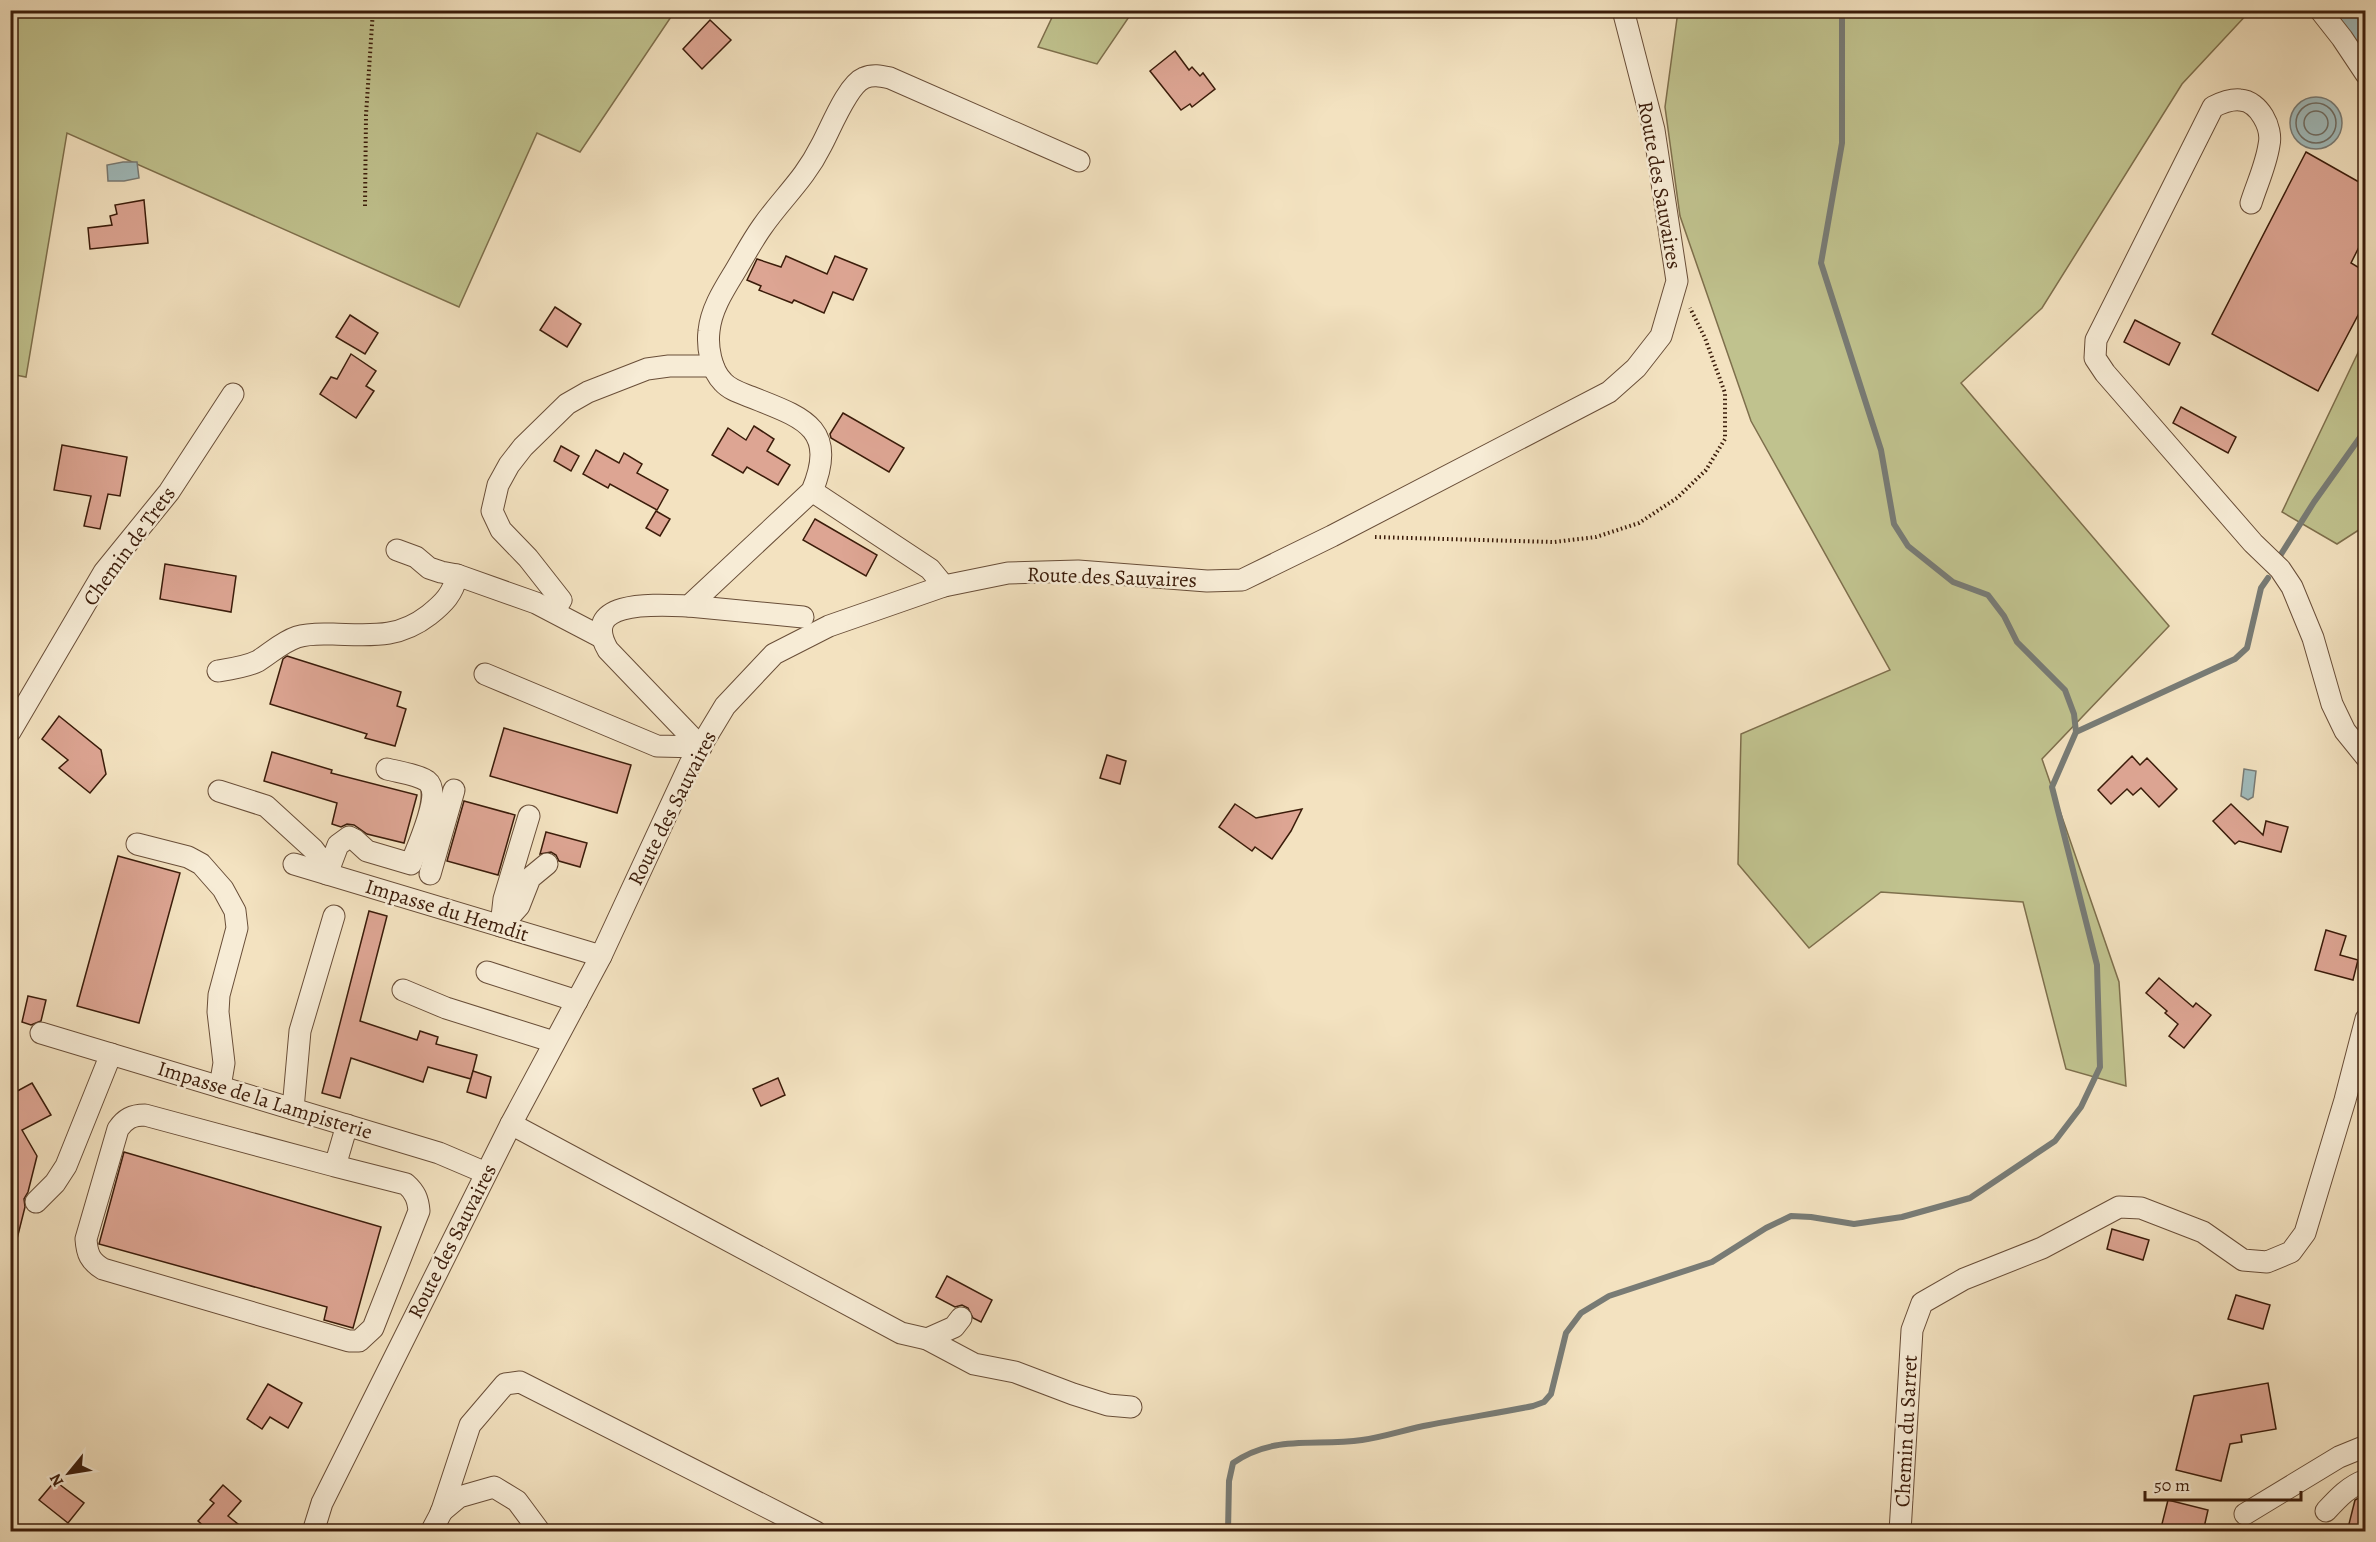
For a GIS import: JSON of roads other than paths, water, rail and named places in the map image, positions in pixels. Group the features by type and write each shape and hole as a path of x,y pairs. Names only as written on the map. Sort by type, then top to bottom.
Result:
{"street":[{"name":"Route des Sauvaires","path":"313,1532 322,1503 486,1173 600,956 690,764 725,706 774,654 829,626 944,585 1008,573 1078,571 1207,581 1242,580 1332,536 1609,392 1636,368 1661,336 1677,280 1654,130 1623,10"},
{"path":"2320,10 2366,74"},
{"path":"689,606 812,491 817,479 820,454 817,436 808,424 798,415 731,389 721,381 713,366 708,348 716,304 762,227 809,170 852,87 864,78 876,75 890,78 1079,161"},
{"path":"2251,203 2270,143 2268,127 2254,105 2241,99 2224,102 2213,107 2096,340 2096,358 2105,373 2253,543 2280,569 2292,587 2313,638 2332,704 2345,731 2366,757"},
{"path":"554,612 561,600 528,558 501,530 492,511 498,485 509,465 523,447 567,404 588,392 647,369 669,366 713,366"},
{"name":"Chemin de Trets","path":"10,732 104,572 169,492 233,394"},
{"path":"812,491 930,568 944,585"},
{"path":"397,550 416,557 429,568 457,575 554,612 601,637"},
{"path":"218,671 257,661 283,643 297,637 313,634 375,635 396,633 414,627 448,598 454,589 457,575"},
{"path":"700,747 608,650 601,637 601,626 609,616 623,608 645,605 689,606 803,617"},
{"path":"485,674 657,746 700,747"},
{"path":"387,769 425,779 432,786 434,799 411,864"},
{"path":"327,874 338,845 349,837 367,851 411,864 438,878 454,790"},
{"path":"219,791 266,806 313,849 322,861 327,874"},
{"path":"501,926 504,899 529,816"},
{"path":"137,844 188,857 201,864 223,889 235,911 237,928 219,995 218,1012 224,1063 220,1087"},
{"name":"Impasse du Hemdit","path":"294,864 600,956"},
{"path":"501,926 519,906 530,878 547,864"},
{"path":"294,1109 300,1031 334,916"},
{"path":"487,972 577,1001"},
{"path":"403,990 446,1008 554,1042"},
{"name":"Chemin du Sarret","path":"1900,1532 1912,1330 1922,1303 1964,1279 2042,1248 2119,1207 2141,1208 2203,1232 2243,1260 2267,1262 2290,1252 2305,1233 2345,1100 2366,1019"},
{"name":"Impasse de la Lampisterie","path":"41,1033 439,1153 486,1173"},
{"path":"36,1202 55,1183 66,1166 111,1054"},
{"path":"134,1115 145,1115 335,1166 406,1184 414,1191 418,1202 419,1211 373,1328 359,1341 349,1341 103,1269 93,1263 87,1253 86,1239 118,1129 124,1120 134,1115"},
{"path":"511,1124 901,1333 927,1339 974,1364 1015,1372 1108,1405 1131,1407"},
{"path":"335,1166 347,1125"},
{"path":"927,1339 954,1328 961,1318"},
{"path":"436,1522 470,1425 505,1383 520,1382 816,1532"},
{"path":"2245,1514 2339,1456 2366,1446"},
{"path":"2326,1511 2339,1496 2357,1483 2366,1480"},
{"path":"436,1522 459,1497 494,1486 517,1501 540,1532"}],"water":[{"path":"2316,97 2326,99 2334,105 2340,113 2342,123 2340,133 2334,141 2326,147 2316,149 2306,147 2298,141 2292,133 2290,123 2292,113 2298,105 2306,99"},
{"path":"137,162 139,178 108,181 107,165"},
{"path":"2244,769 2256,771 2253,797 2248,800 2241,796"}],"waterway":[{"path":"1842,10 1842,143 1821,263 1881,450 1894,524 1908,546 1953,582 1988,595 2004,616 2017,642 2065,690 2074,714 2076,732"},
{"path":"2341,10 2366,45"},
{"path":"2278,559 2314,502 2366,429"},
{"path":"1228,1532 1229,1481 1233,1463 1249,1454 1264,1448 1296,1443 1370,1439 1544,1402 1551,1394 1566,1333 1581,1313 1609,1296 1712,1262 1766,1228 1791,1216 1854,1224 1902,1217 1970,1198 2055,1141 2081,1107 2100,1067 2097,965 2052,787 2076,732 2235,659 2247,648 2261,588 2268,578"}]}
